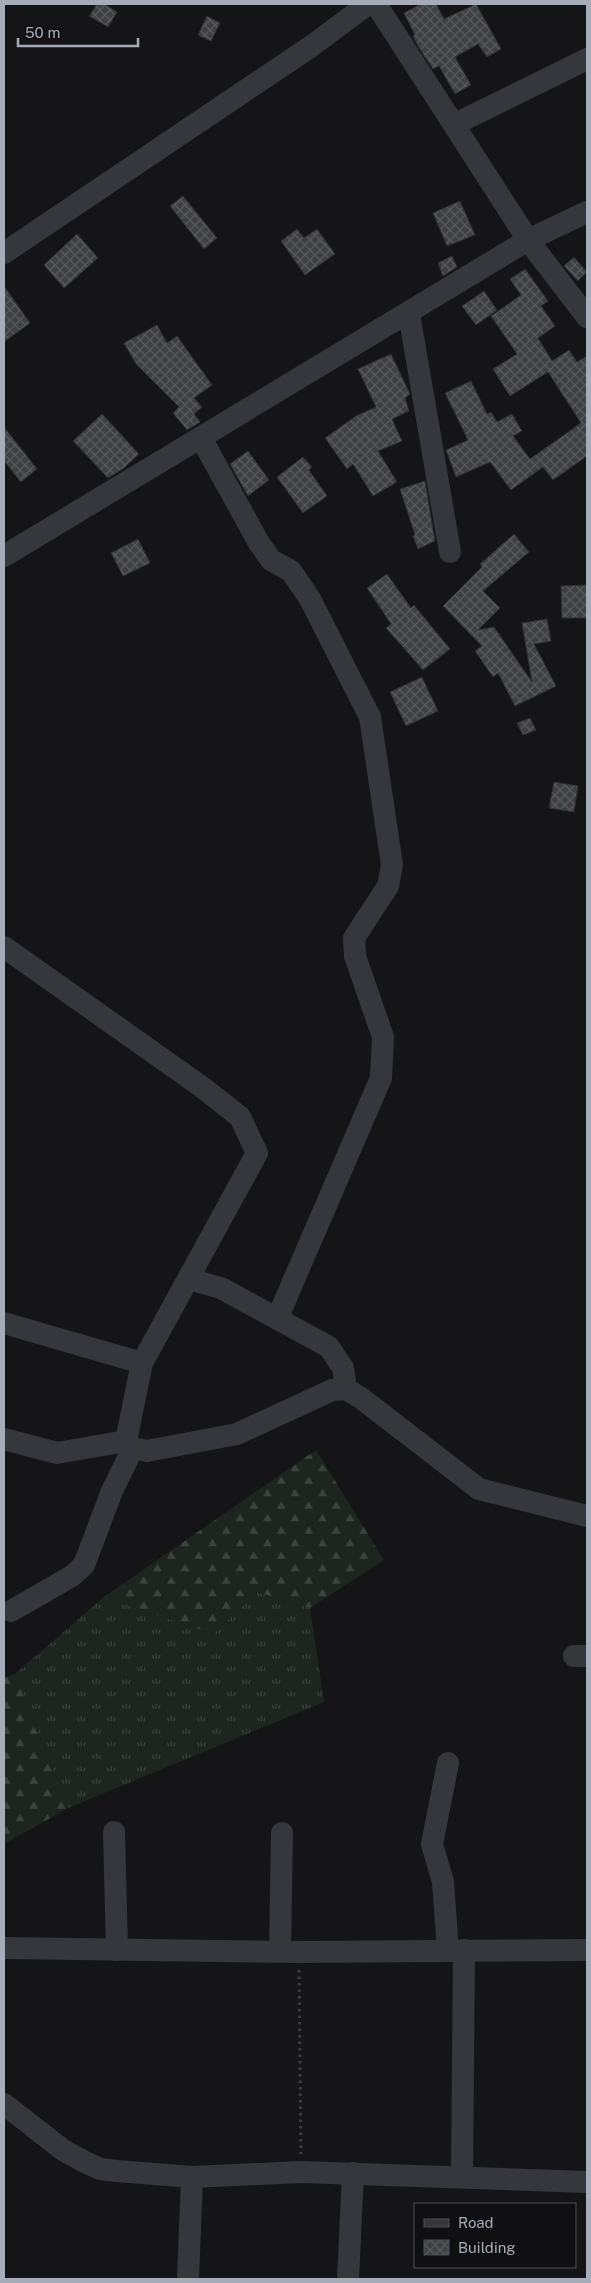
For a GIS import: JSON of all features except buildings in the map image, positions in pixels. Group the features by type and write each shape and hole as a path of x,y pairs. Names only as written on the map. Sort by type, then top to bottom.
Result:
{"street":[{"path":"4,253 313,45 368,4"},
{"path":"376,4 528,240 587,317"},
{"path":"455,124 587,58"},
{"path":"4,556 409,314 528,240 587,212"},
{"path":"409,314 450,552"},
{"path":"201,438 259,543 271,560 291,570 310,599 370,717 392,864 388,886 354,938 355,956 383,1037 381,1078 277,1319"},
{"path":"4,947 202,1087 240,1117 257,1153 142,1362 130,1445 84,1565 72,1576 11,1611"},
{"path":"188,1279 221,1288 329,1347 343,1368 346,1388 479,1489 587,1516"},
{"path":"4,1323 142,1362"},
{"path":"4,1439 57,1453 130,1445 147,1451 236,1434 332,1390 346,1388"},
{"path":"448,1762 432,1844 443,1882 456,1950 462,2176"},
{"path":"114,1832 117,1950"},
{"path":"282,1833 289,1952"},
{"path":"4,1948 289,1952 587,1950"},
{"path":"4,2104 63,2150 100,2169 192,2177 301,2172 462,2176 587,2182"},
{"path":"348,2279 353,2174"},
{"path":"188,2279 192,2177"}],"path":[{"path":"289,1952 301,2172"}],"green space":[{"path":"316,1450 384,1560 310,1608 257,1592 213,1634 104,1597"},
{"path":"257,1592 310,1608 324,1702 68,1808 15,1674 104,1597 213,1634"},
{"path":"15,1674 68,1808 4,1844 4,1678"}]}
